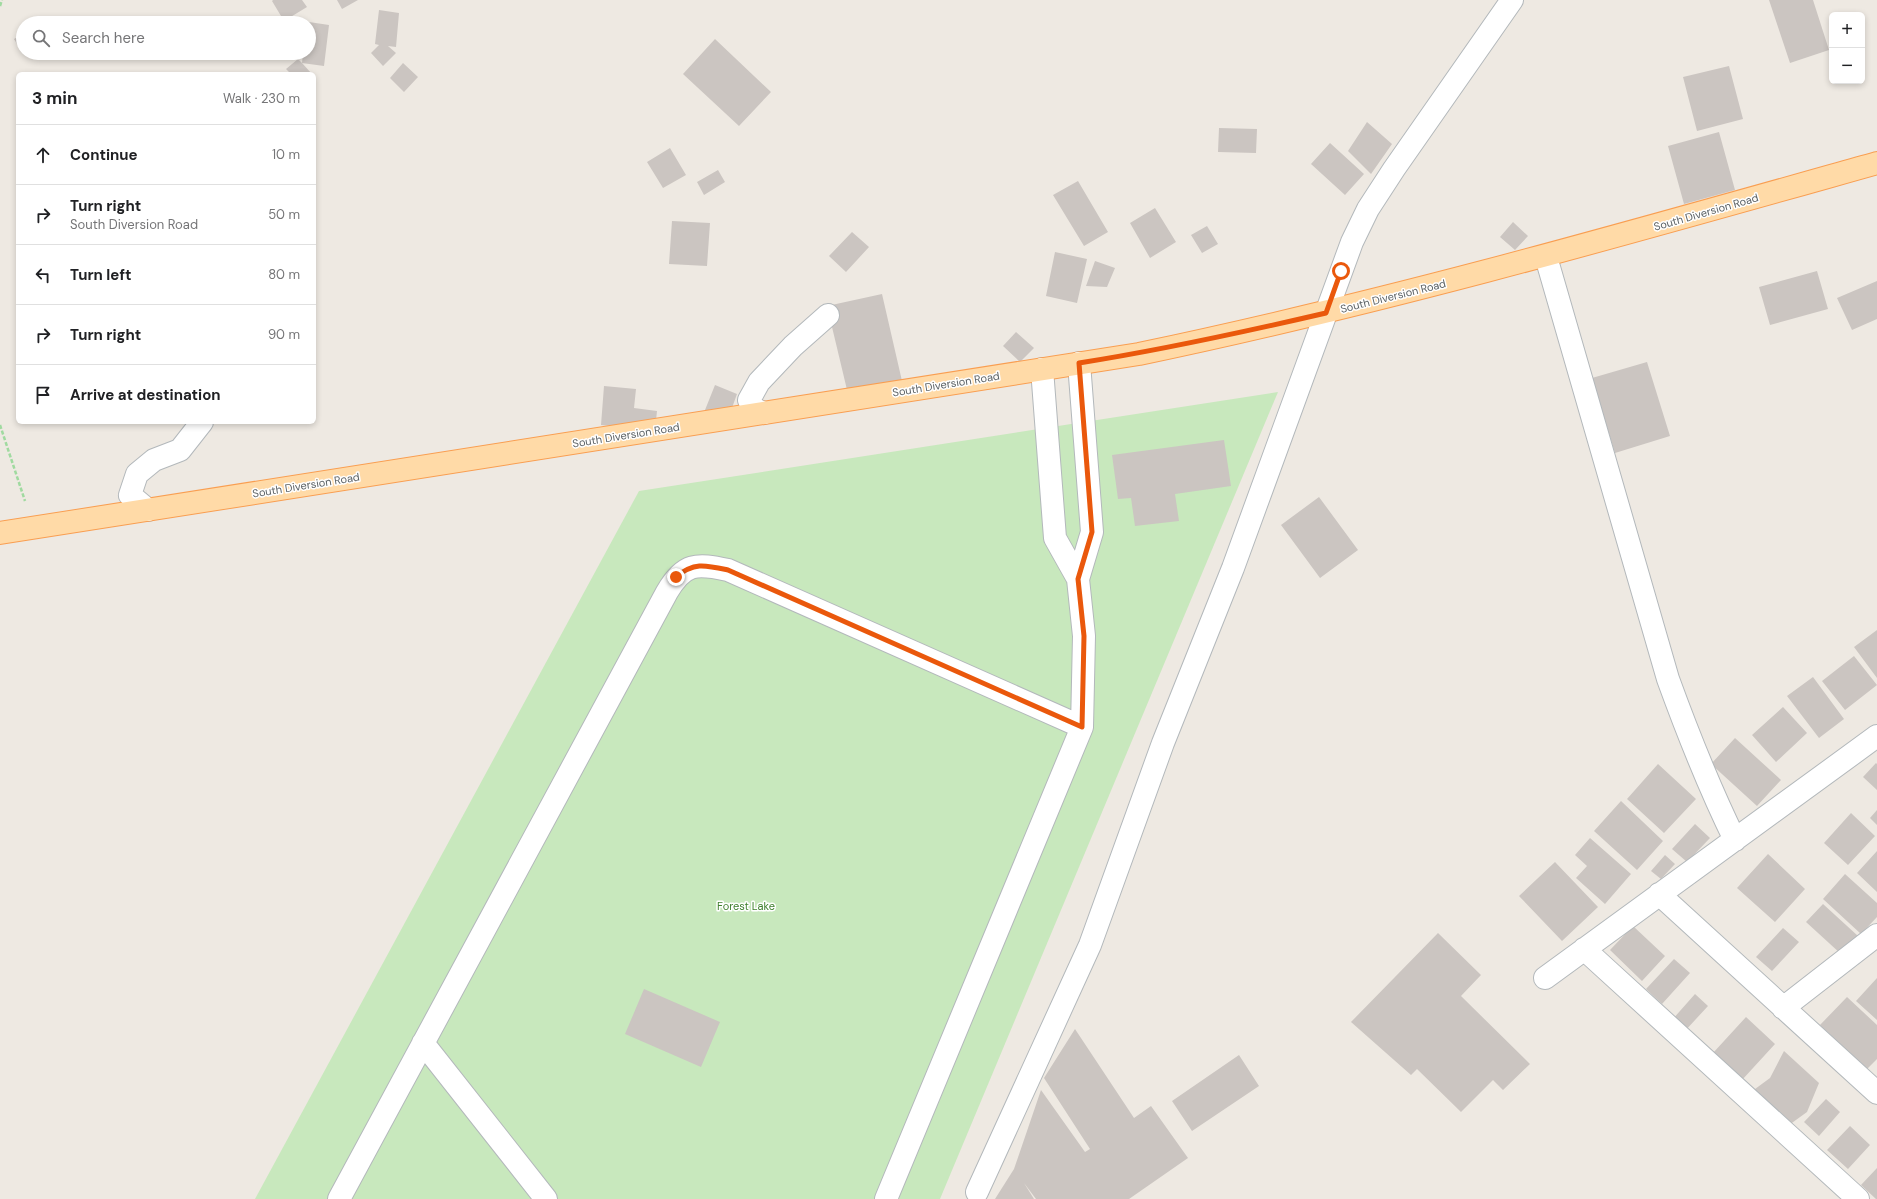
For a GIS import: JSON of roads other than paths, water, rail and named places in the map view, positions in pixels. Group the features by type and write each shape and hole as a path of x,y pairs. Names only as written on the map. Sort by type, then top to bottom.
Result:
{"main road":[{"name":"South Diversion Road","path":"0,533 1168,348 1326,313 1546,257 1877,163"}],"street":[{"path":"978,1192 1090,945 1164,744 1233,568 1352,242 1368,209 1512,0"},
{"path":"1546,257 1668,679 1692,744 1735,840"},
{"path":"764,413 752,408 749,400 759,382 793,346 828,315"},
{"path":"1078,579 1092,532 1079,363"},
{"path":"886,1199 1082,727 1084,636 1078,579 1056,538 1042,369"},
{"path":"148,510 130,495 137,474 154,460 180,450 200,424"},
{"path":"339,1199 666,592 676,577 687,568 704,565 728,570 1082,727"},
{"path":"1545,978 1877,736"},
{"path":"1659,894 1877,1093"},
{"path":"1783,1008 1877,935"},
{"path":"1584,949 1858,1199"},
{"path":"423,1043 546,1199"}],"park label":[{"name":"Forest Lake","path":"746,906"}]}
